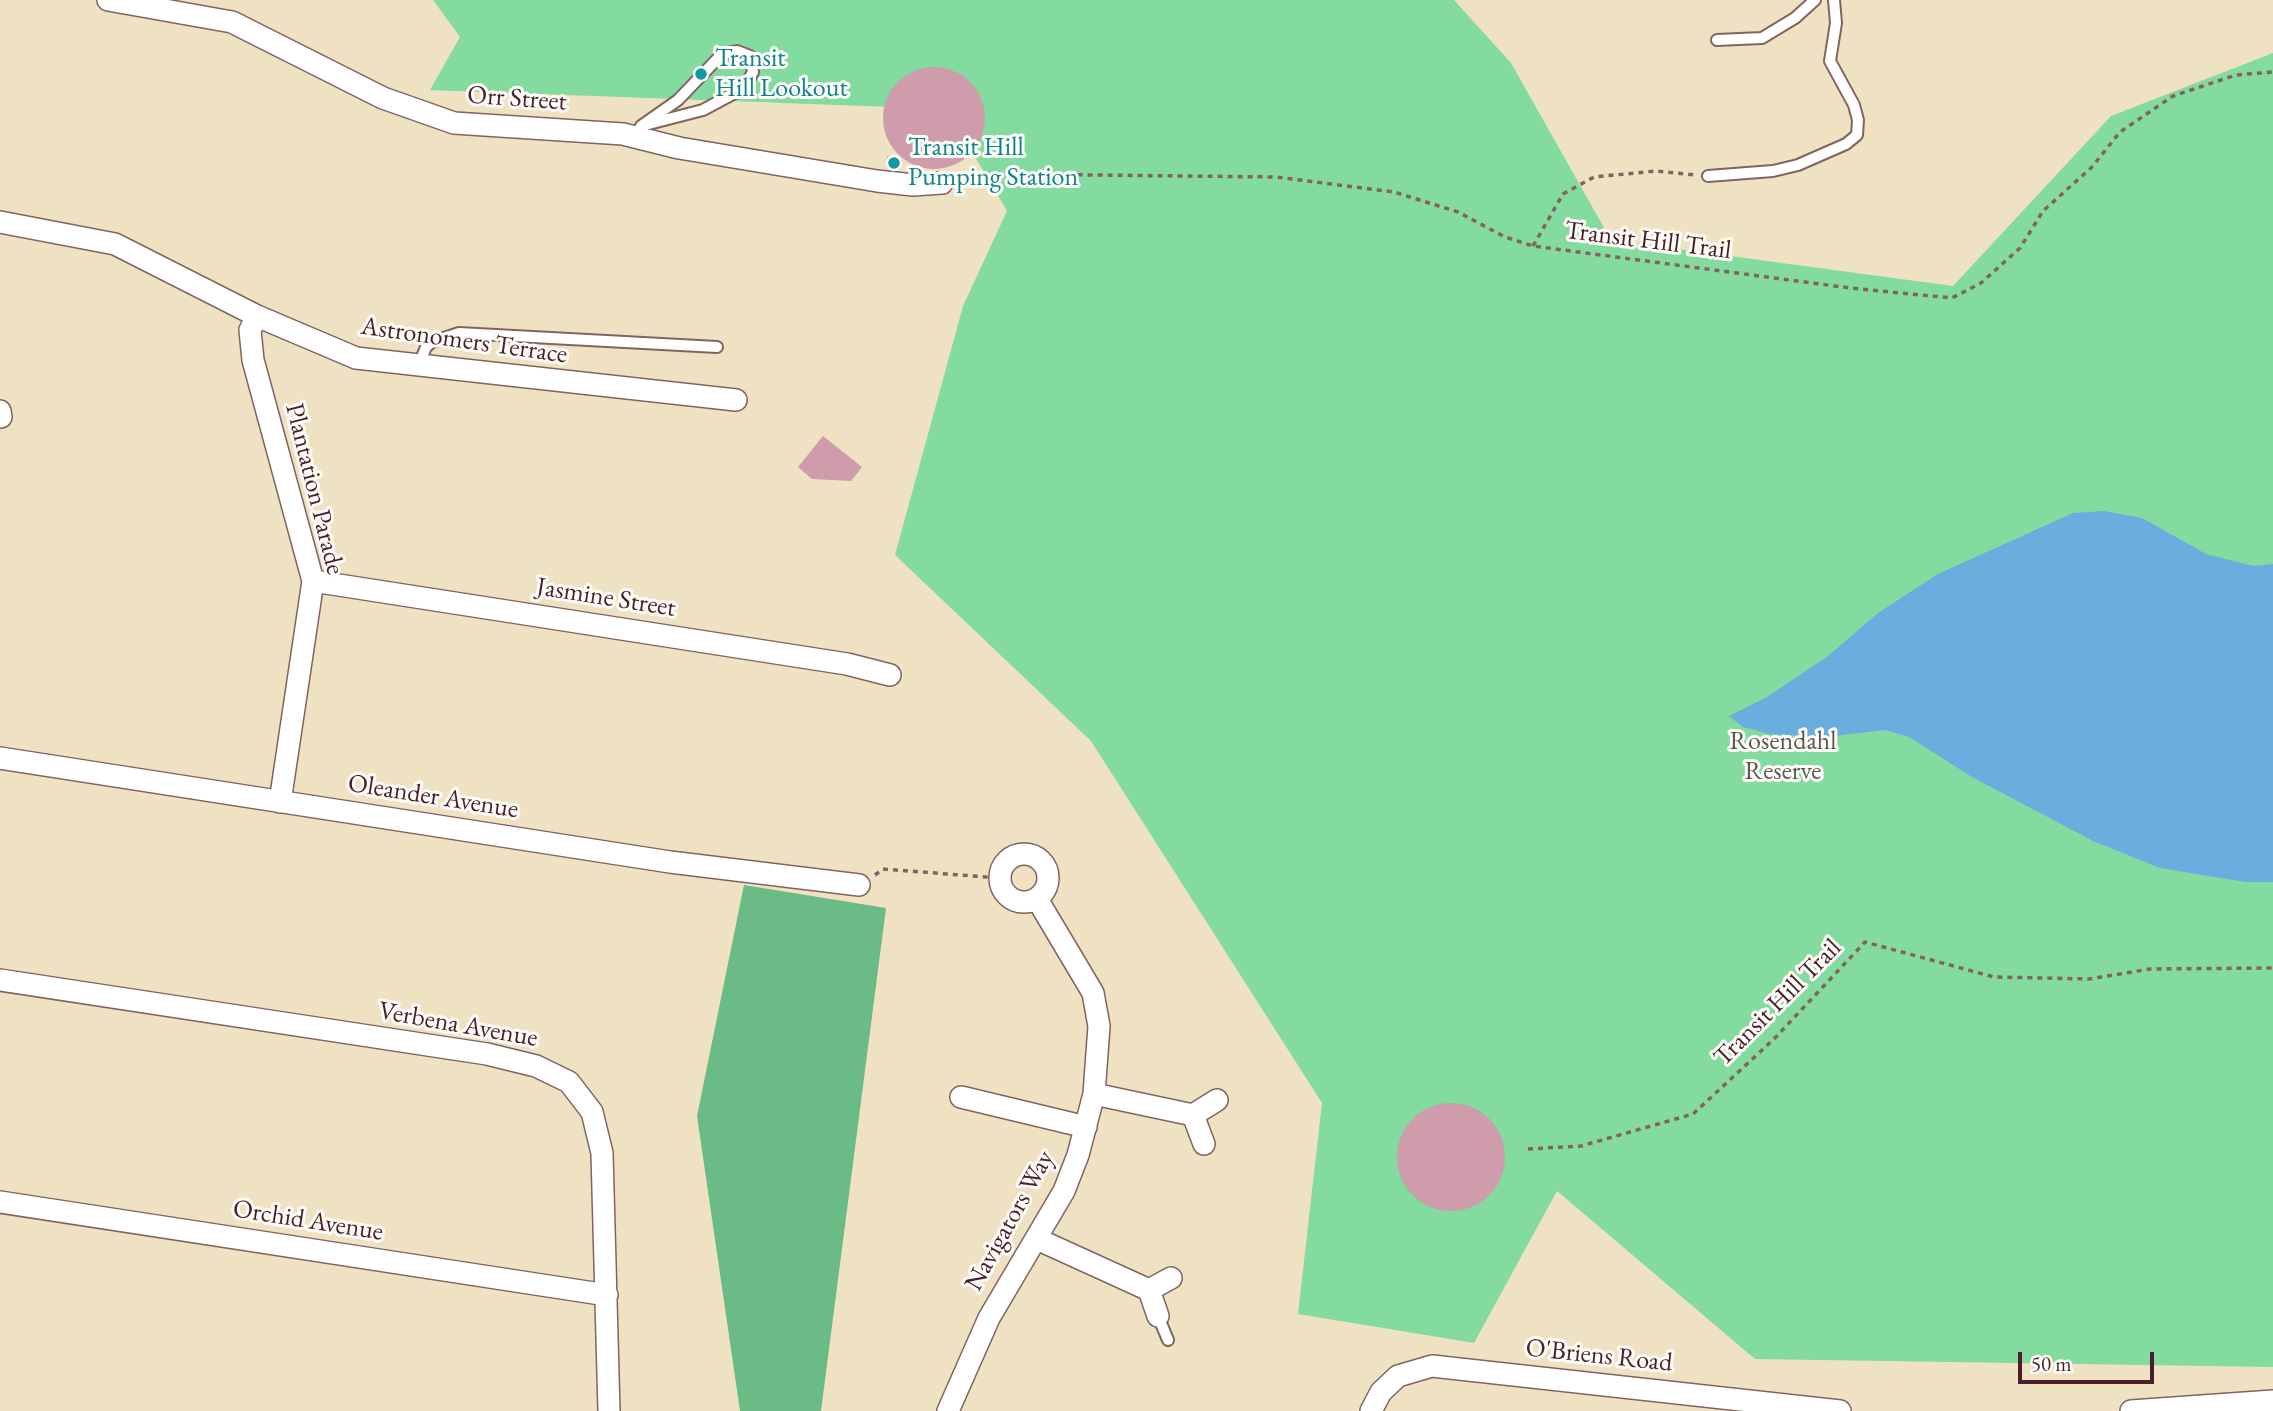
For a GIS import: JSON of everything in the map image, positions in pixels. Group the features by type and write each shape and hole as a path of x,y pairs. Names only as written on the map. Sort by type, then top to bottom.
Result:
{"street":[{"name":"Orr Street","path":"108,0 188,12 242,26 383,98 454,123 623,134 638,132 679,148 877,181 913,185 942,183"},
{"name":"Astronomers Terrace","path":"0,222 115,244 257,316 356,358 418,367 736,400"},
{"name":"Plantation Parade","path":"257,316 250,330 255,370 313,581 280,802"},
{"path":"0,411 0,417"},
{"name":"Jasmine Street","path":"313,581 847,664 890,675"},
{"name":"Oleander Avenue","path":"0,758 670,862 859,886"},
{"path":"1020,854 1041,860 1047,869 1049,881 1046,891 1037,899 1017,902 1008,897 999,878 1002,867 1009,859 1020,854"},
{"name":"Navigators Way","path":"948,1411 989,1318 1064,1191 1086,1127 1094,1094 1099,1026 1093,993 1037,899"},
{"name":"Verbena Avenue","path":"0,980 486,1054 555,1073 582,1096 599,1131 604,1184 609,1411"},
{"path":"1094,1094 1193,1115 1217,1100"},
{"path":"961,1097 1086,1127"},
{"path":"1193,1115 1203,1144"},
{"name":"Orchid Avenue","path":"0,1202 607,1295"},
{"path":"1037,1239 1149,1290 1158,1316"},
{"path":"1149,1290 1171,1278"},
{"name":"O'Briens Road","path":"1371,1411 1381,1392 1398,1376 1432,1366 1840,1411"},
{"path":"2131,1411 2273,1401"}],"lane":[{"path":"1717,40 1762,38 1795,18 1815,0"},
{"path":"1708,176 1773,171 1798,165 1834,150 1857,135 1858,120 1854,105 1830,61 1837,16 1834,0"},
{"path":"737,51 750,56 753,62 751,79 729,99 638,132 678,100 722,54 737,51"},
{"path":"418,367 432,342 459,333 717,346"},
{"path":"1158,1316 1168,1340"}],"path":[{"name":"Transit Hill Trail","path":"942,183 1006,174 1276,177 1394,192 1458,212 1505,237 1533,246 1850,288 1952,298 1981,283 2020,248 2043,211 2092,167 2120,132 2173,96 2236,75 2273,72"},
{"path":"1533,246 1563,194 1594,177 1656,171 1708,176"},
{"path":"859,886 883,869 999,878"},
{"name":"Transit Hill Trail","path":"1528,1149 1581,1146 1693,1114 1774,1039 1865,942 1994,977 2089,979 2150,969 2273,968"}],"green space":[{"name":"Rosendahl Reserve","path":"433,0 1454,0 1511,63 1611,240 1953,286 2111,116 2273,53 2273,1367 1755,1359 1557,1191 1474,1343 1298,1314 1322,1103 1091,741 895,555 963,306 1007,211 947,109 430,90 460,37"},
{"path":"744,885 886,908 821,1411 740,1411 697,1116"}],"water":[{"path":"2104,511 2142,518 2206,554 2253,566 2273,564 2273,882 2245,882 2160,868 2093,841 1972,777 1909,737 1885,730 1826,737 1769,734 1743,727 1729,716 1767,697 1828,656 1878,613 1938,574 2073,513"}],"building":[{"path":"934,67 953,71 970,82 981,99 985,118 981,137 970,154 953,165 934,169 915,165 898,154 887,137 883,118 887,99 898,82 915,71"},
{"name":"Transit Hill Pumping Station","path":"887,156 902,159 900,169 886,167"},
{"path":"823,436 862,467 851,481 812,479 798,467"},
{"path":"1451,1103 1472,1107 1489,1119 1501,1136 1505,1157 1501,1178 1489,1195 1472,1207 1451,1211 1430,1207 1413,1195 1401,1178 1397,1157 1401,1136 1413,1119 1430,1107"}],"place":[{"name":"Transit Hill Lookout","path":"701,74"},
{"name":"Transit Hill Pumping Station","path":"894,163"}]}
